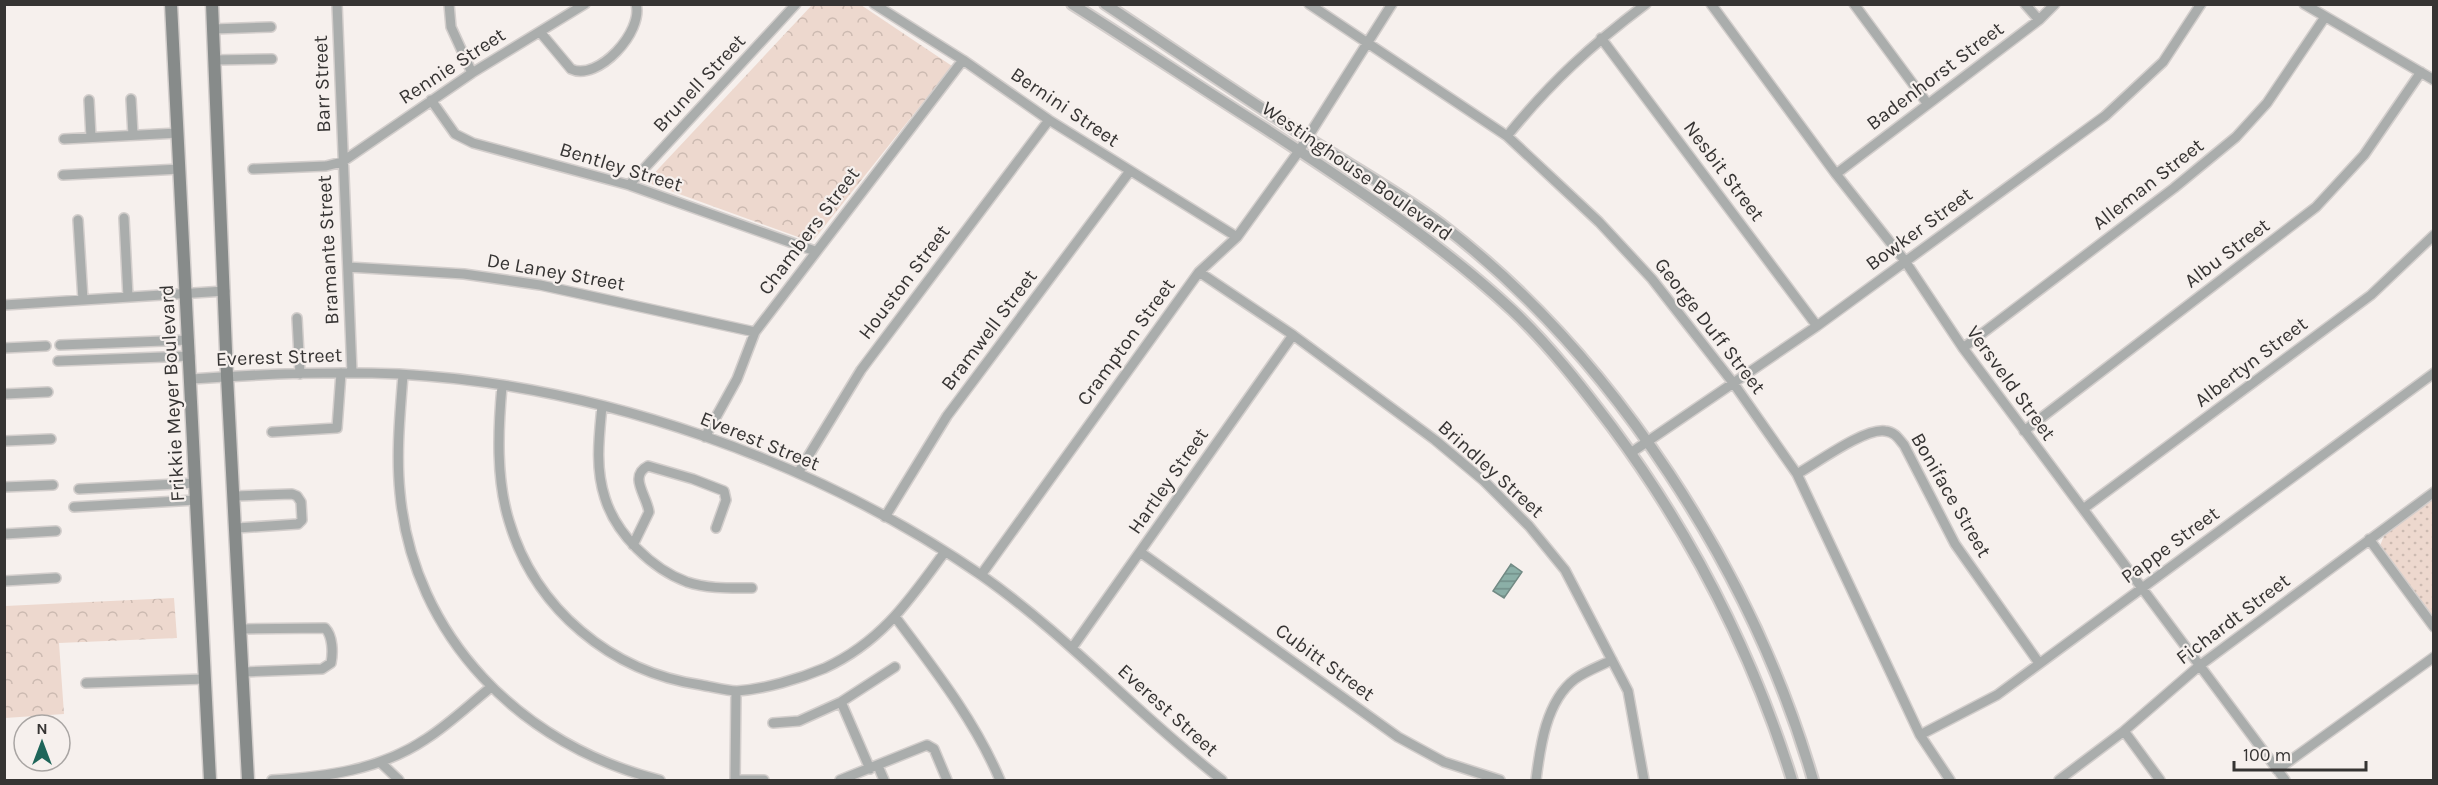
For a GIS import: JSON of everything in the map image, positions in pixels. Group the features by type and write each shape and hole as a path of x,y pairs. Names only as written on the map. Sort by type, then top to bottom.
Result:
{"main road":[{"name":"Frikkie Meyer Boulevard","path":"171,4 192,379 210,780"},
{"path":"212,4 227,376 237,528 248,780"}],"street":[{"name":"Barr Street","path":"337,4 342,162"},
{"path":"449,4 451,27 472,73"},
{"name":"Rennie Street","path":"342,162 472,73 585,4"},
{"path":"540,32 571,69 576,72 590,69 605,61 627,38 638,17 636,4"},
{"name":"Brunell Street","path":"630,185 796,4"},
{"name":"Bernini Street","path":"874,4 963,60 1049,120 1237,237"},
{"name":"Westinghouse Boulevard","path":"1072,4 1413,228 1511,309 1565,368 1632,453 1684,532 1727,612 1771,715 1792,780"},
{"name":"Westinghouse Boulevard","path":"1105,4 1307,138 1424,212 1487,262 1585,361 1648,440 1694,512 1768,656 1813,780"},
{"name":"George Duff Street","path":"1309,4 1507,136 1599,222 1652,279 1734,384 1797,474 1920,735 1950,780"},
{"name":"Crampton Street","path":"981,575 1198,272 1237,237 1299,151 1392,4"},
{"path":"1507,136 1544,91 1601,38 1646,4"},
{"name":"Versveld Street","path":"1711,4 1836,174 1905,261 1963,348 2285,780"},
{"path":"1854,4 1927,103"},
{"path":"2025,4 2039,20"},
{"name":"Badenhorst Street","path":"1836,174 2039,20 2055,4"},
{"name":"Bowker Street","path":"1632,453 1817,326 2105,116 2163,62 2201,4"},
{"path":"2304,4 2433,80"},
{"name":"Alleman Street","path":"1963,348 2174,188 2236,137 2267,103 2325,17"},
{"path":"213,29 271,27"},
{"name":"Nesbit Street","path":"1601,38 1817,326"},
{"path":"214,60 272,59"},
{"name":"Chambers Street","path":"705,437 737,379 755,332 963,60"},
{"name":"Albu Street","path":"2024,430 2316,207 2364,154 2421,72"},
{"path":"131,99 133,135"},
{"path":"89,100 91,137"},
{"name":"Bentley Street","path":"431,100 447,126 462,138 630,185 815,251"},
{"name":"Houston Street","path":"798,473 861,370 1049,120"},
{"path":"64,139 178,133"},
{"path":"253,169 326,166 342,162"},
{"name":"Bramante Street","path":"342,162 352,373"},
{"path":"63,175 180,169"},
{"name":"Bramwell Street","path":"885,518 947,416 1130,171"},
{"path":"124,218 128,297"},
{"path":"78,220 83,300"},
{"name":"Albertyn Street","path":"2083,509 2371,296 2433,235"},
{"name":"De Laney Street","path":"348,267 464,274 540,285 755,332"},
{"name":"Brindley Street","path":"1198,272 1293,335 1435,440 1484,481 1530,526 1565,570 1628,691 1644,780"},
{"path":"4,305 225,291"},
{"path":"297,318 300,374"},
{"name":"Hartley Street","path":"1072,648 1293,335"},
{"path":"60,345 189,340"},
{"path":"4,348 46,346"},
{"path":"58,361 190,356"},
{"path":"272,432 337,428 341,373"},
{"name":"Everest Street","path":"192,379 352,373 403,375 502,386 602,406 705,437 798,473 885,518 981,575 1072,648 1188,754 1222,780"},
{"name":"Pappe Street","path":"1920,735 1998,695 2433,373"},
{"path":"403,375 399,462 400,494 408,540 439,618 464,659 490,688 554,738 627,772 660,780"},
{"path":"502,386 499,411 501,482 508,520 531,573 573,626 612,656 678,682 736,691 785,682 825,668 868,641 896,618 944,553"},
{"path":"4,394 48,392"},
{"path":"602,406 598,448 605,499 614,519 633,545 658,567 687,582 716,588 752,588"},
{"name":"Boniface Street","path":"1797,474 1862,437 1884,431 1895,434 1904,445 1954,544 2039,663"},
{"path":"4,441 51,439"},
{"path":"633,545 649,512 638,478 640,472 648,466 693,479 724,492 726,500 716,528"},
{"path":"79,489 196,483"},
{"path":"4,487 53,485"},
{"name":"Fichardt Street","path":"2059,780 2124,731 2199,666 2433,492"},
{"path":"235,496 292,494 297,496 301,502 302,520 298,524 237,528"},
{"path":"74,507 196,500"},
{"path":"4,534 56,531"},
{"path":"2369,539 2433,627"},
{"name":"Cubitt Street","path":"1140,552 1398,737 1444,762 1500,780"},
{"path":"4,581 56,578"},
{"path":"896,618 954,695 990,757 1000,780"},
{"path":"242,629 319,626 329,631 332,657 331,663 322,669 244,672"},
{"path":"2277,770 2433,657"},
{"path":"1536,780 1540,747 1558,699 1576,678 1612,660"},
{"path":"772,723 799,721 841,702 895,668"},
{"path":"86,683 205,679"},
{"path":"272,780 321,777 381,763 425,740 490,688"},
{"path":"736,691 735,780 764,780"},
{"path":"841,702 874,768 884,780"},
{"path":"2124,731 2160,780"},
{"path":"840,780 927,745 934,749 947,780"},
{"path":"381,763 399,780"}],"green space":[{"path":"812,5 861,5 952,66 812,242 646,182"},
{"path":"2433,496 2433,620 2380,546 2385,533"},
{"path":"174,598 177,638 59,643 64,713 12,713 12,718 5,718 5,606"}],"water":[{"path":"1511,564 1522,572 1504,598 1493,591"}]}
